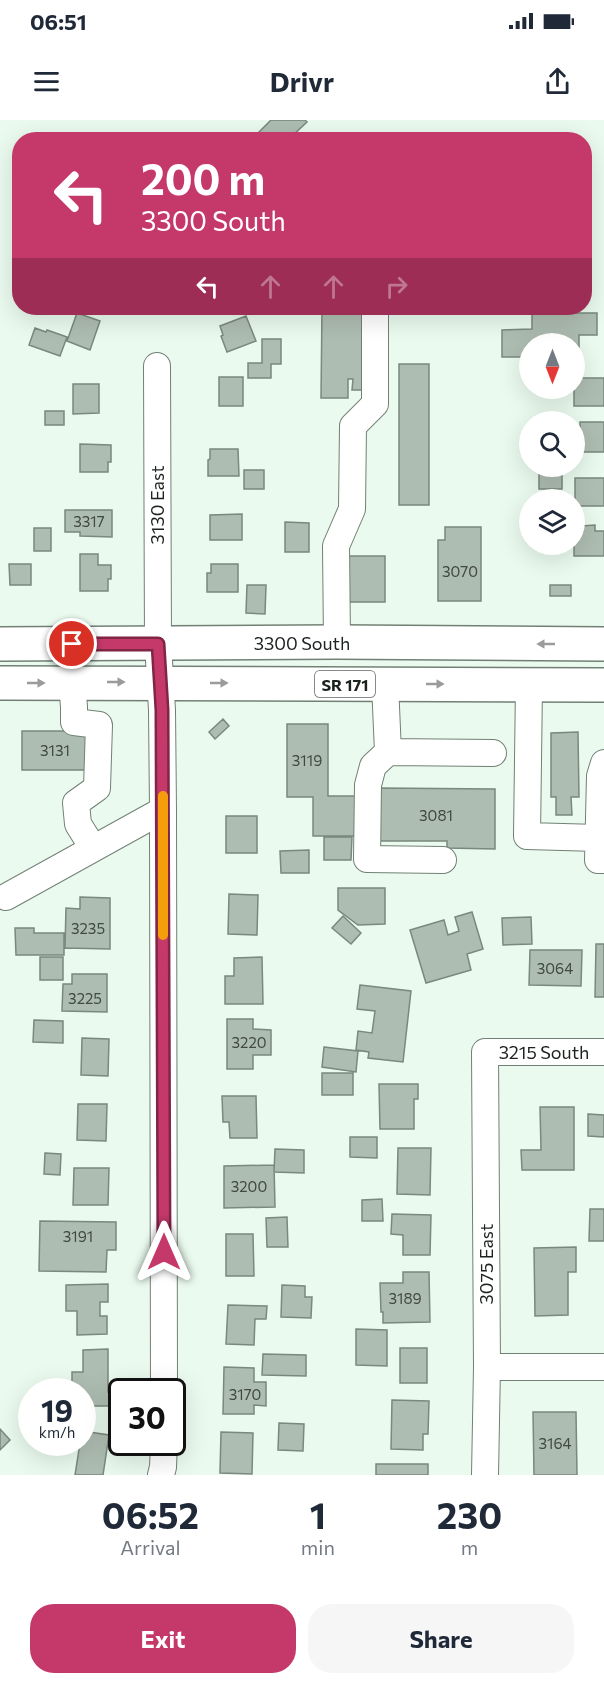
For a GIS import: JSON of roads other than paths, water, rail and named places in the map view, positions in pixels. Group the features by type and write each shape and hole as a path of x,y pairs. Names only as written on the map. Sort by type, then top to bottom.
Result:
{"main road":[{"name":"3300 South","path":"0,644 337,642 604,644"},
{"name":"SR 171","path":"0,683 604,685"}],"street":[{"path":"337,642 336,546 352,509 353,426 375,404 375,315"},
{"name":"3130 East","path":"157,366 158,644 163,810 164,1378"},
{"path":"72,682 74,722 99,725 97,788 76,803 78,824 93,849"},
{"path":"385,684 388,752"},
{"path":"529,685 527,836 601,849 600,776 604,762"},
{"path":"443,860 367,859 368,785 374,766 388,752 493,753"},
{"path":"6,897 163,810"},
{"name":"3215 South","path":"484,1052 604,1052"},
{"name":"3075 East","path":"484,1052 487,1367 485,1475"},
{"path":"487,1367 604,1367"},
{"path":"161,1475 163,1456"}]}
